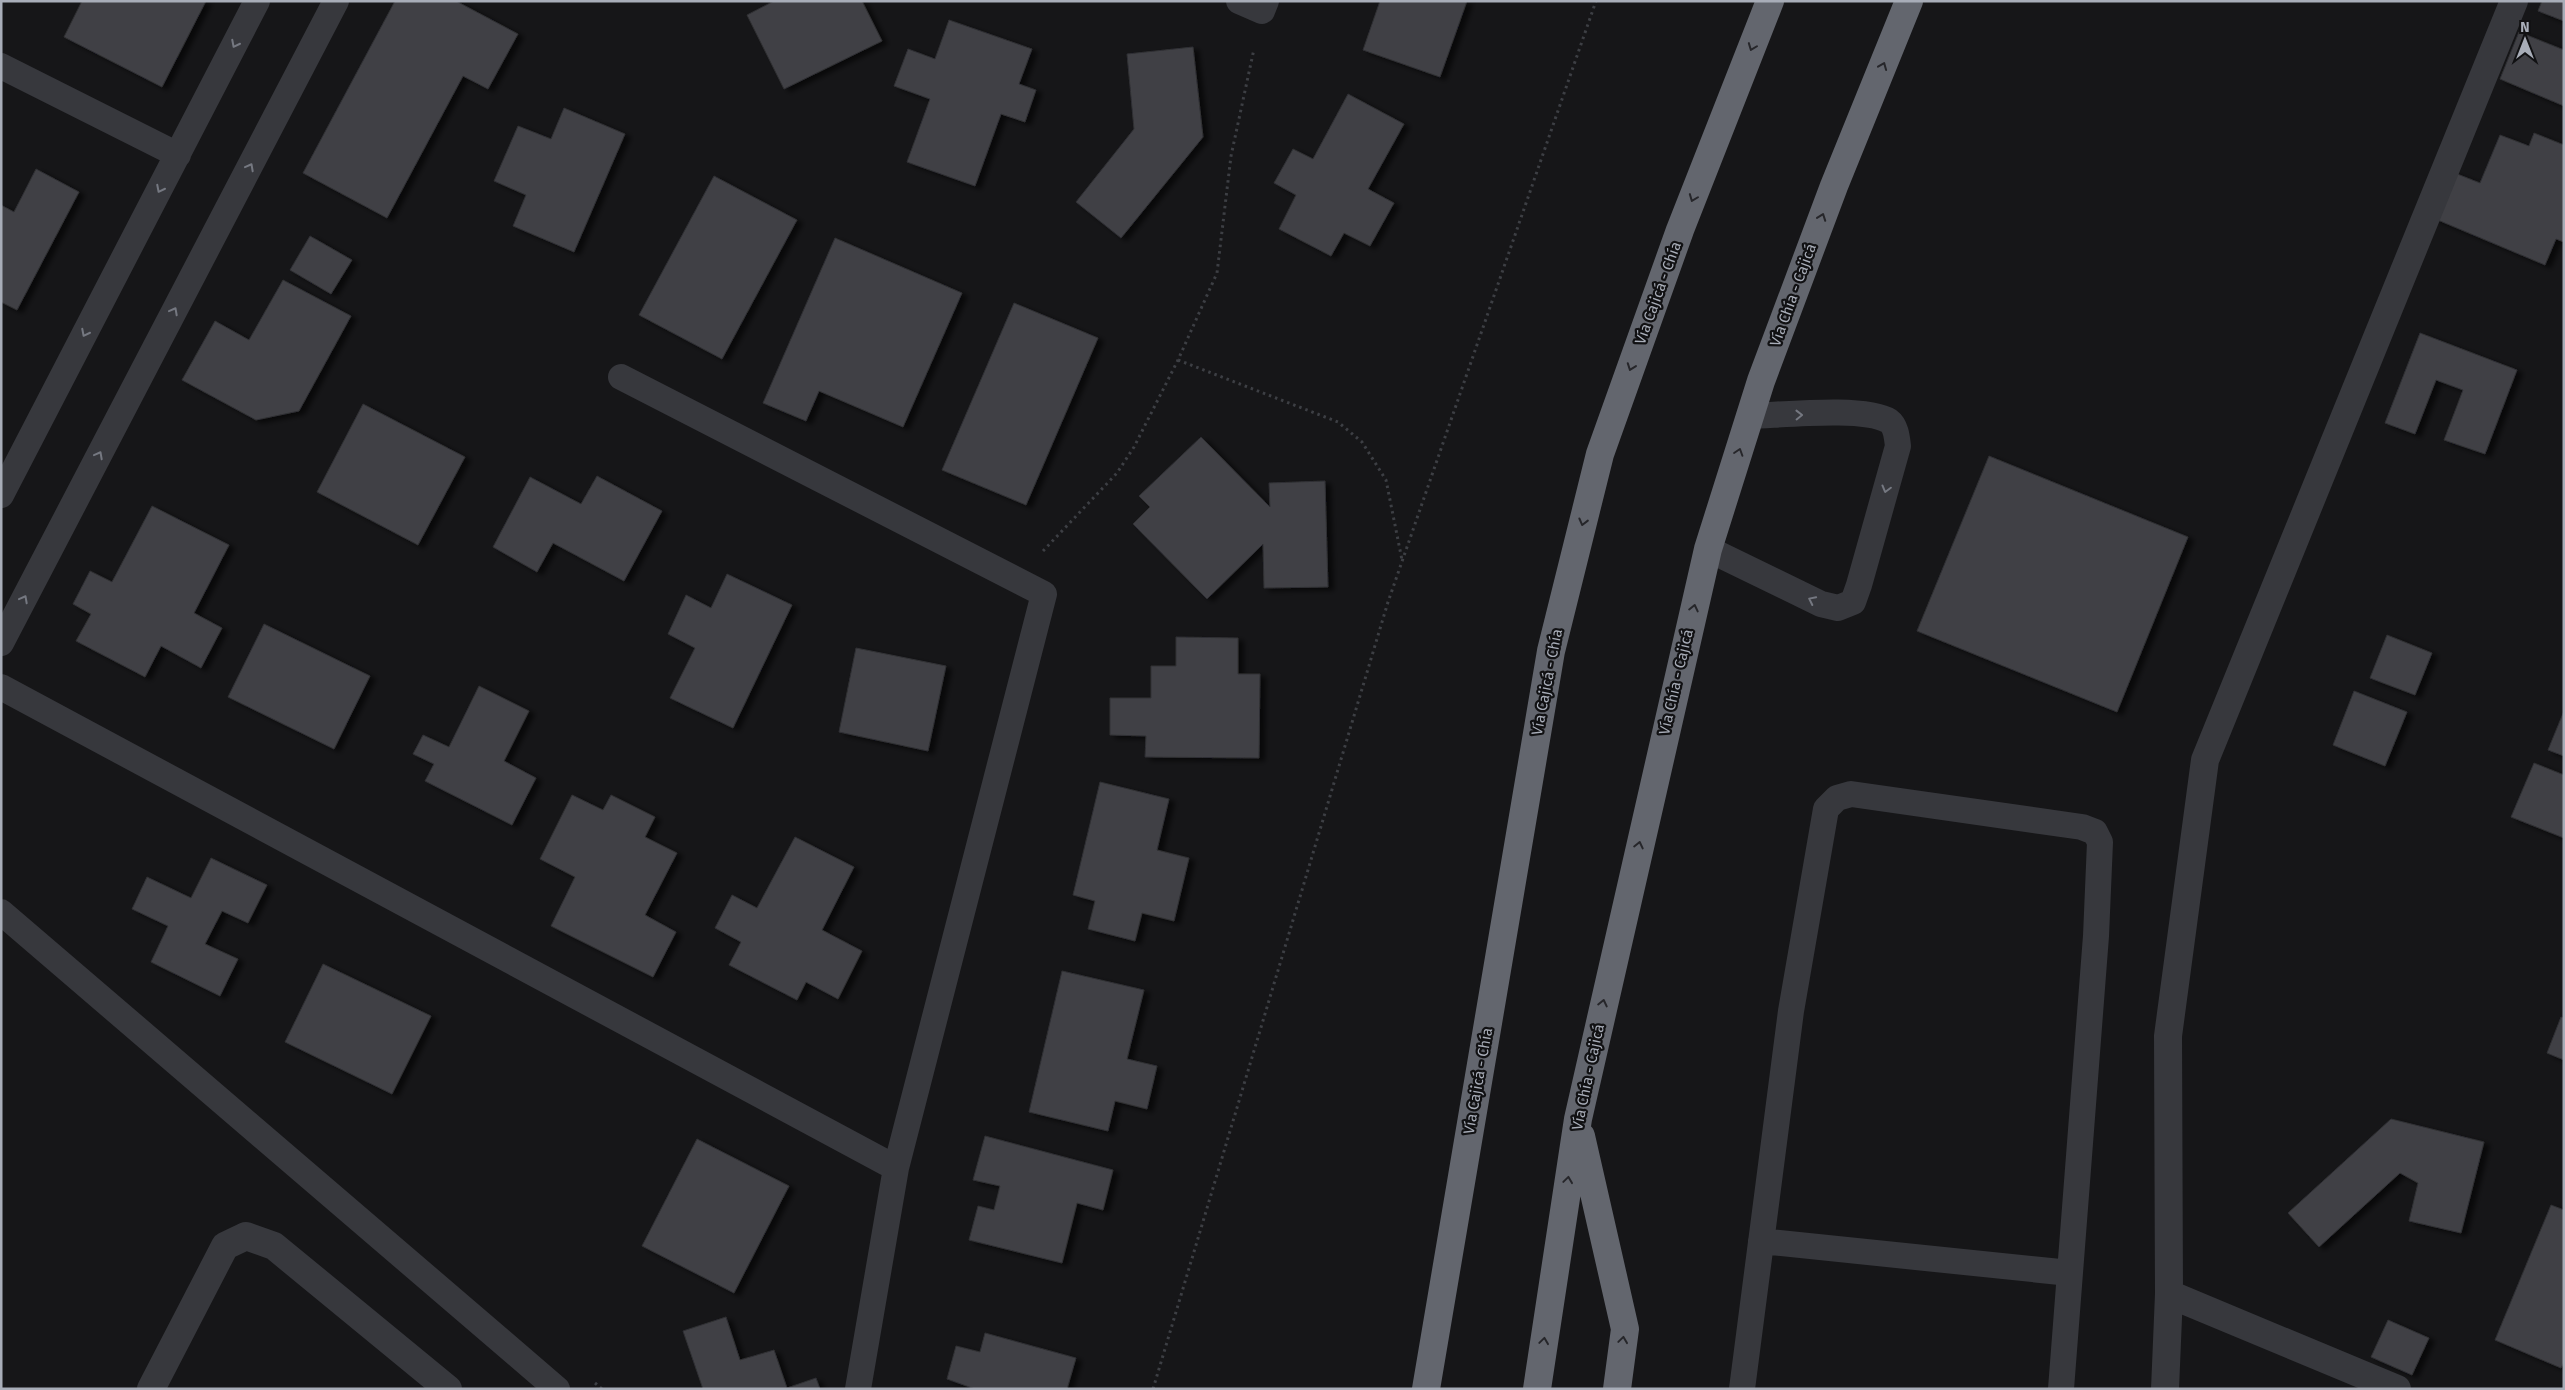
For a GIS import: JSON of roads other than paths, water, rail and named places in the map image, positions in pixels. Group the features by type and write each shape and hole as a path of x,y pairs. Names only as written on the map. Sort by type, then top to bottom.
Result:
{"highway":[{"name":"Vía Cajicá - Chía","path":"1426,1389 1551,651 1598,463 1680,230 1770,1"},
{"name":"Vía Chía - Cajicá","path":"1537,1389 1578,1119 1708,549 1750,416 1834,186 1909,1"},
{"path":"1578,1119 1625,1329 1617,1389"}],"street":[{"path":"2165,1389 2169,1294 2168,1036 2205,760 2514,1"},
{"path":"151,1389 225,1246 246,1236 274,1246 448,1389"},
{"path":"2169,1294 2397,1389"}],"lane":[{"path":"1,495 257,1"},
{"path":"1,642 336,1"},
{"path":"1239,1 1264,6"},
{"path":"1,66 178,155"},
{"path":"621,376 1044,594 896,1168 858,1389"},
{"path":"1708,549 1821,604 1838,608 1853,602 1859,585 1898,446 1896,432 1890,422 1870,414 1750,416"},
{"path":"1,687 896,1168"},
{"path":"1742,1389 1792,1011 1826,809 1837,798 1851,794 2082,827 2095,832 2100,842 2096,936 2061,1389"},
{"path":"1,912 557,1389"},
{"path":"1761,1241 2070,1273"}]}
